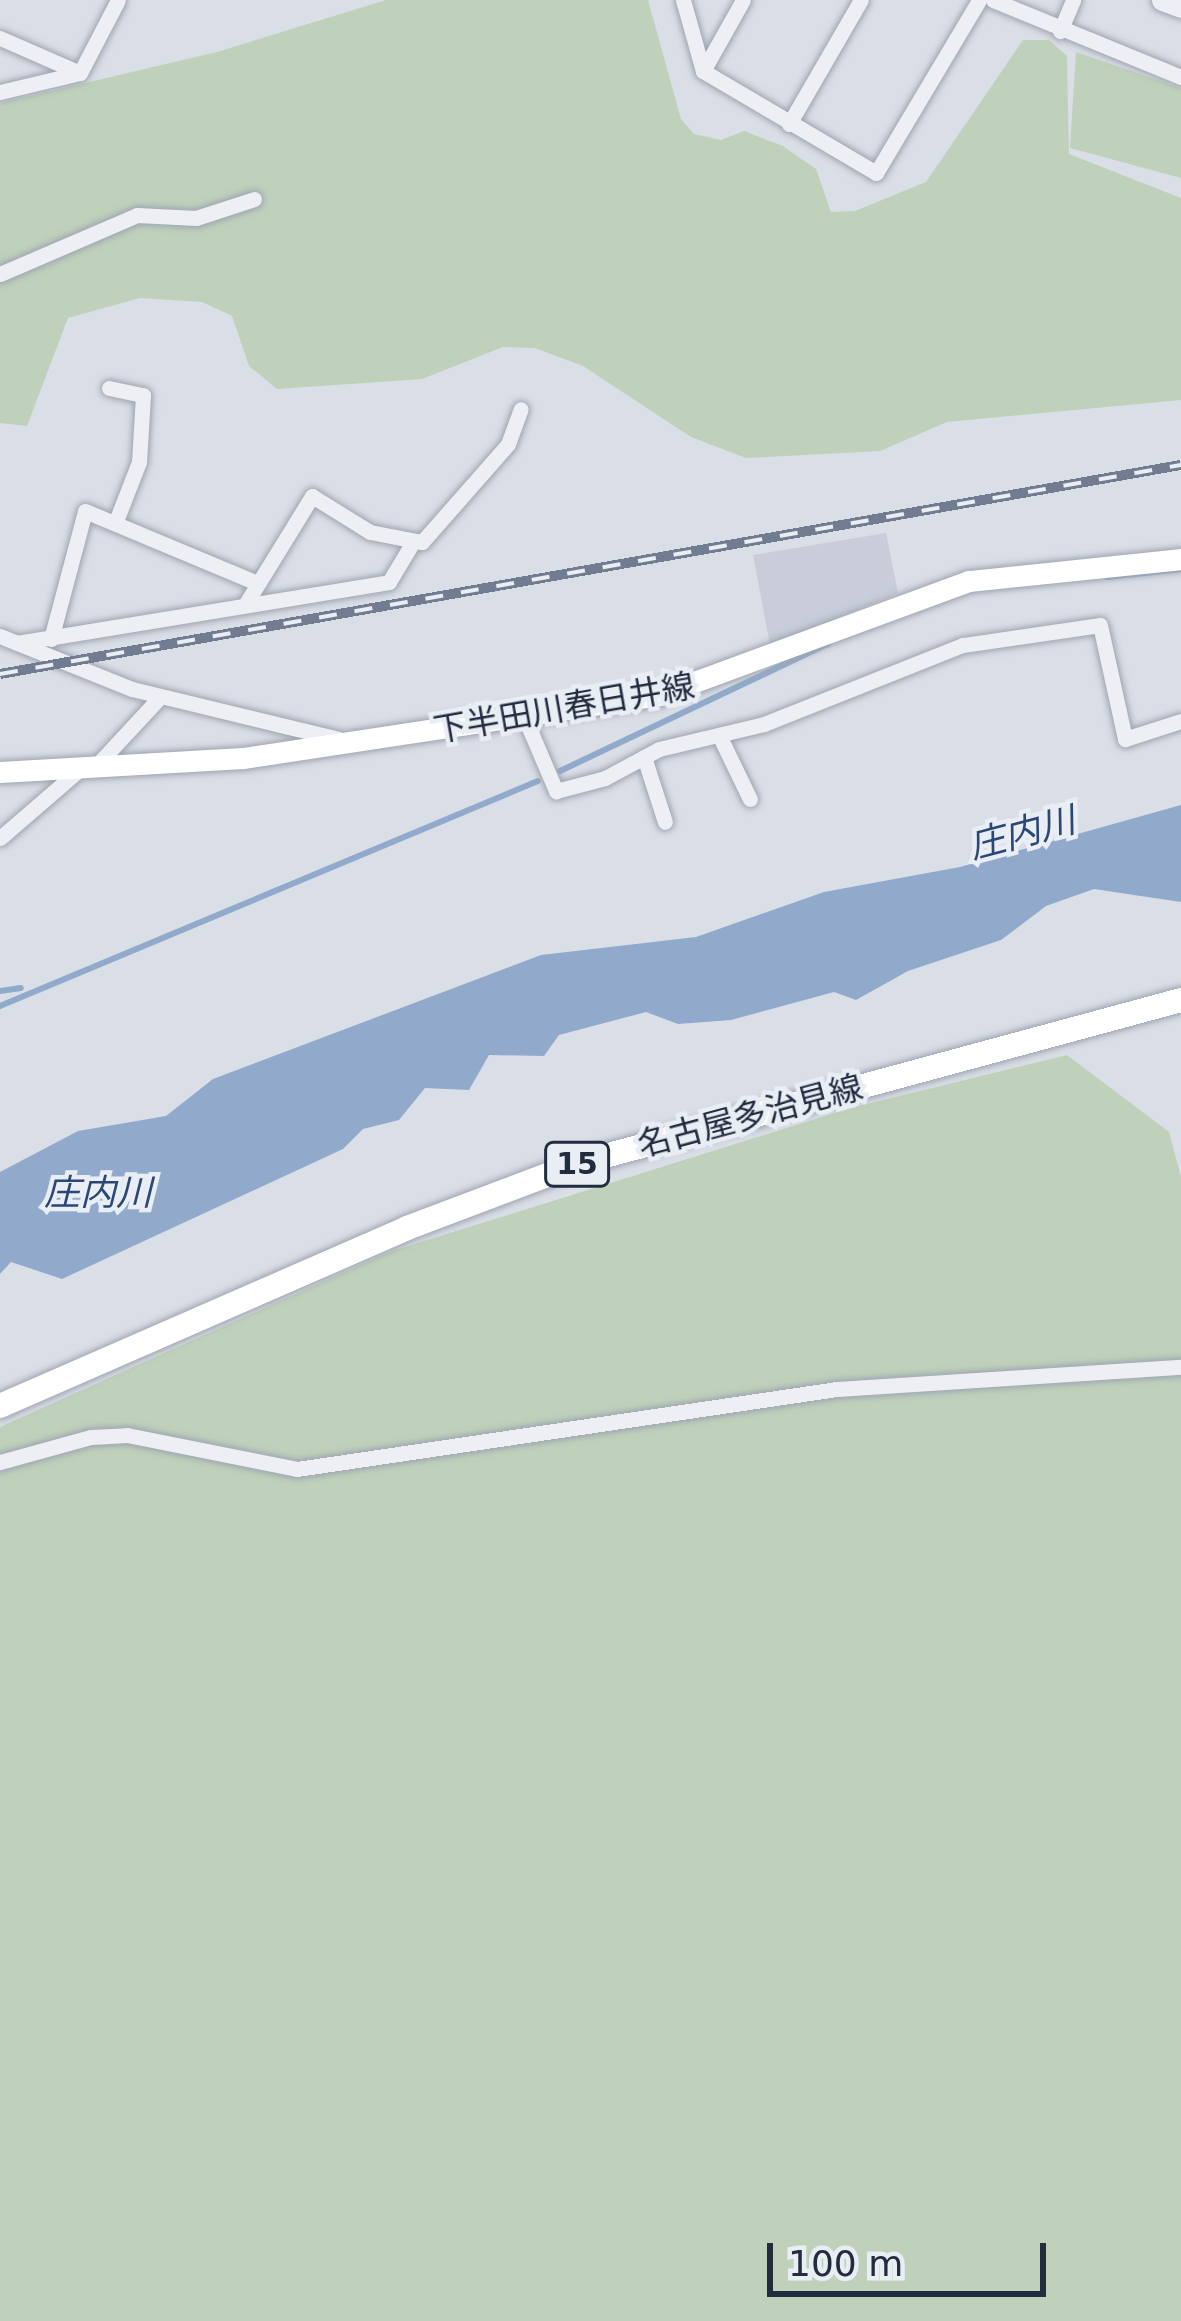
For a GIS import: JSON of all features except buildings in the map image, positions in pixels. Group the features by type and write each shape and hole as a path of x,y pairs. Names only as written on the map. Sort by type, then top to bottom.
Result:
{"main road":[{"name":"下半田川春日井線","path":"0,772 358,744 524,716 709,682 969,581 1181,559"},
{"name":"名古屋多治見線","path":"0,1406 407,1228 579,1163 1181,1000"}],"street":[{"path":"0,92 80,73 118,0"},
{"path":"683,0 703,71 876,173 979,0"},
{"path":"703,71 743,0"},
{"path":"789,124 861,0"},
{"path":"993,0 1181,77"},
{"path":"1060,31 1073,0"},
{"path":"1162,0 1181,8"},
{"path":"0,38 80,73"},
{"path":"0,274 137,215 196,218 254,199"},
{"path":"109,388 143,395 139,462 116,521"},
{"path":"17,643 389,582 412,542 435,528 508,444 520,409"},
{"path":"245,605 312,496 370,532 412,542"},
{"path":"51,639 85,511 257,583"},
{"path":"524,716 556,791 644,757 764,724 963,644 1100,625 1125,739 1181,721"},
{"path":"0,636 160,697 358,744"},
{"path":"0,838 88,767 160,697"},
{"path":"719,735 750,799"},
{"path":"644,757 665,822"},
{"path":"0,1462 91,1437 128,1436 297,1469 816,1391 1181,1367"}],"shaded area":[{"path":"886,533 898,593 770,645 753,555"}],"green space":[{"path":"386,0 648,0 681,119 694,134 721,140 744,131 783,146 816,169 831,212 855,211 926,182 1023,40 1049,40 1067,56 1069,154 1181,198 1181,400 947,422 880,451 746,458 691,437 583,366 535,348 503,347 422,379 277,389 249,366 232,316 202,302 140,298 68,318 27,426 0,423 0,103 217,52"},
{"path":"1076,52 1181,88 1181,178 1070,148"},
{"path":"1067,1055 1169,1132 1181,1177 1181,2321 0,2321 0,1427 389,1252 851,1108"}],"water":[{"name":"庄内川","path":"1181,805 1181,902 1094,889 1046,906 1001,940 908,971 856,1000 834,992 731,1020 678,1024 646,1012 559,1035 544,1056 489,1055 469,1090 425,1088 399,1120 363,1129 343,1149 62,1279 11,1262 0,1274 0,1172 78,1131 166,1116 213,1079 541,955 696,937 824,892 960,867"}],"waterway":[{"path":"1107,577 1181,569"},
{"path":"560,771 828,644"},
{"path":"0,1006 538,781"},
{"path":"0,991 21,988"}],"railway":[{"path":"0,674 1181,465"}]}
